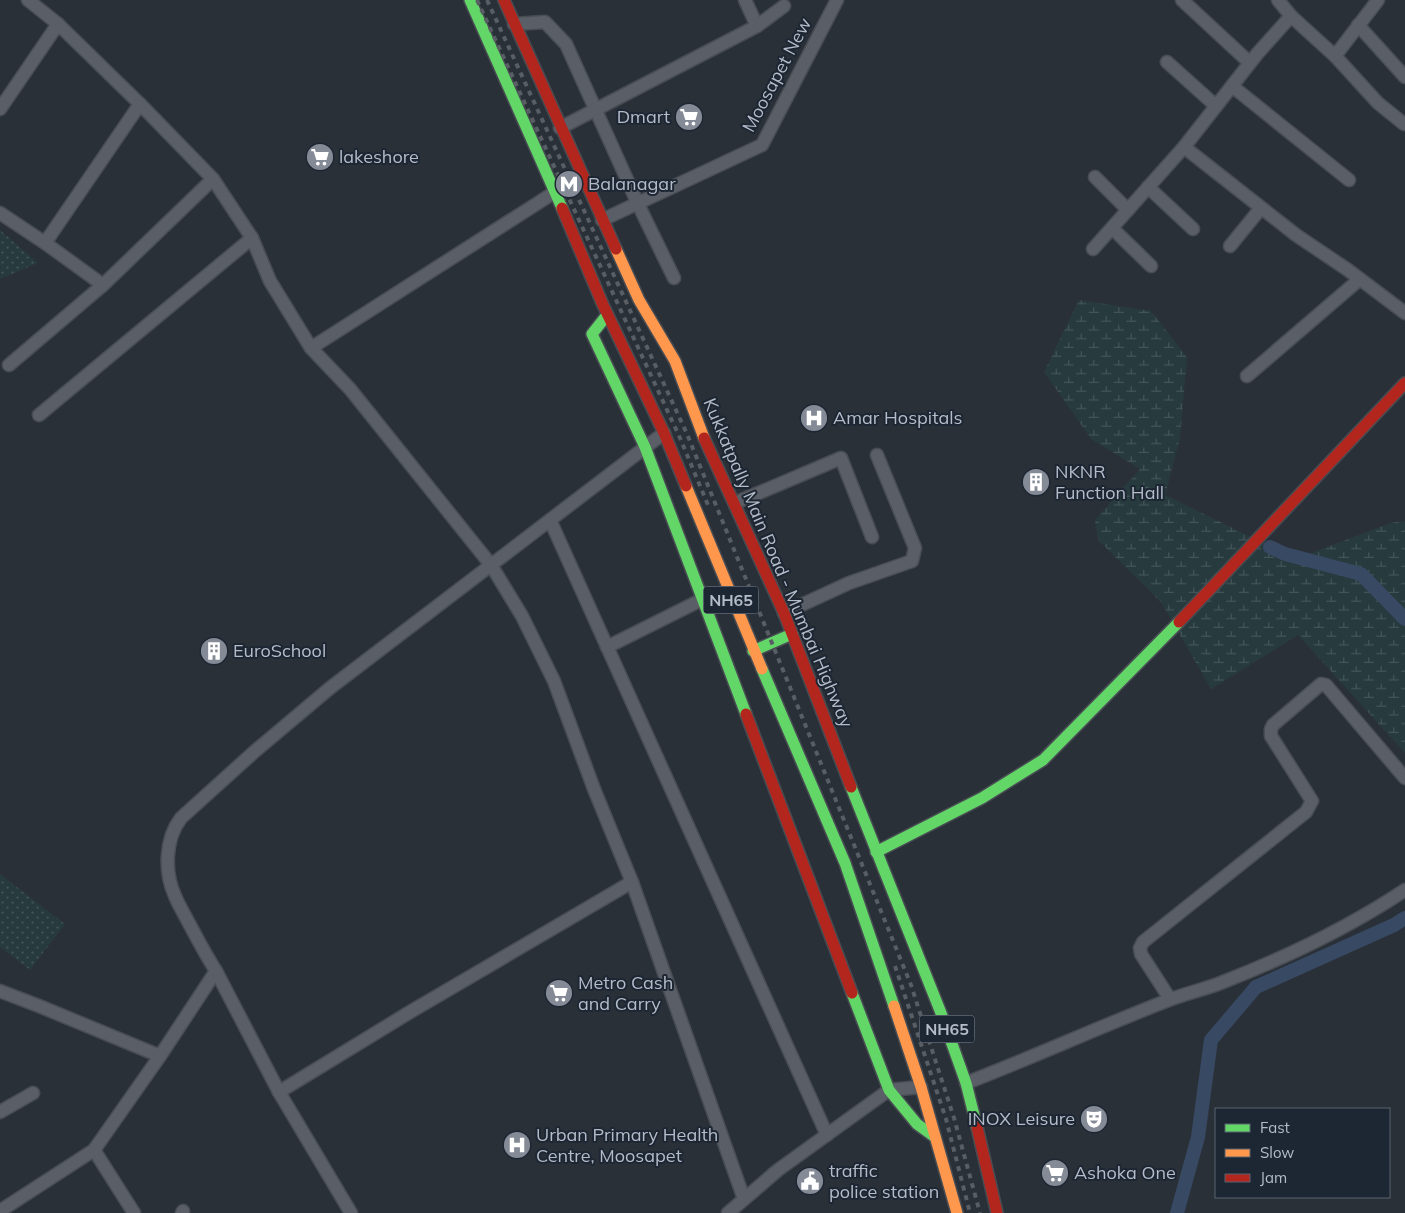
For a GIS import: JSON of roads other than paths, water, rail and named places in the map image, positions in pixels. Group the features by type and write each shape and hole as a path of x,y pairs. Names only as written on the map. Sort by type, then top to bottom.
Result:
{"main road":[{"name":"NH65","path":"470,0 607,315 664,433 754,651 845,863 922,1087 957,1213"},
{"name":"Kukkatpally Main Road - Mumbai Highway","path":"504,0 639,300 675,361 697,423 784,613 876,852 941,1013 966,1083 997,1213"},
{"path":"607,315 592,334 645,447 890,1090 916,1124 935,1137"},
{"path":"876,852 966,807 1043,760 1204,596 1405,383"},
{"path":"754,651 792,634"}],"street":[{"path":"28,0 58,24 213,178 252,238 270,281 311,348 350,389 491,565 522,616 554,680 594,789 632,882 744,1199"},
{"path":"745,0 757,26"},
{"name":"Moosapet New","path":"602,220 762,145 837,0"},
{"path":"1182,0 1250,62"},
{"path":"1278,0 1291,16 1334,56 1378,102 1404,124"},
{"path":"1334,56 1378,0"},
{"path":"560,128 757,26 784,6"},
{"path":"1093,248 1184,147 1250,62 1291,16"},
{"path":"514,24 544,22 566,44 638,204 674,278"},
{"path":"0,109 58,24"},
{"path":"1358,25 1405,77"},
{"path":"1168,62 1216,106"},
{"path":"1232,86 1349,180"},
{"path":"46,243 140,104"},
{"path":"1184,147 1296,235 1405,313"},
{"path":"1095,177 1128,210"},
{"path":"9,365 103,285 213,178"},
{"path":"1148,187 1194,229"},
{"path":"311,348 555,192"},
{"path":"1230,246 1262,208"},
{"path":"0,213 46,243 103,285"},
{"path":"1112,228 1151,266"},
{"path":"40,415 252,238"},
{"path":"1247,376 1360,279"},
{"path":"351,1213 279,1092 174,894 168,868 168,845 174,828 181,818 254,752 330,688 664,433"},
{"path":"784,613 849,583 912,561 915,548 877,455"},
{"path":"734,503 841,458 872,537"},
{"path":"550,520 827,1135"},
{"path":"608,646 703,599"},
{"path":"1170,999 1142,954 1140,948 1143,942 1306,812 1312,802 1271,736 1273,725 1321,684 1326,685 1405,778"},
{"path":"279,1092 418,1007 632,882"},
{"path":"966,1083 1170,999 1221,983 1333,934 1372,912 1405,890"},
{"path":"0,1211 94,1150 160,1056 216,971"},
{"path":"0,992 160,1056"},
{"path":"728,1213 778,1170 890,1090 922,1087"},
{"path":"0,1112 33,1093"},
{"path":"94,1150 134,1213"}],"waterway":[{"path":"1270,547 1285,554 1361,574 1405,619"},
{"path":"1177,1213 1198,1137 1211,1040 1256,987 1394,925 1405,918"}],"railway":[{"path":"477,0 680,438 708,505"},
{"path":"487,0 687,434 911,985 954,1118 980,1213"},
{"path":"895,966 946,1119 970,1213"}],"place":[{"name":"Dmart","path":"689,117"},
{"name":"lakeshore","path":"320,157"},
{"name":"Balanagar","path":"569,184"},
{"name":"Amar Hospitals","path":"814,418"},
{"name":"NKNR Function Hall","path":"1036,482"},
{"name":"EuroSchool","path":"214,651"},
{"name":"Metro Cash and Carry","path":"559,993"},
{"name":"INOX Leisure","path":"1094,1119"},
{"name":"Urban Primary Health Centre, Moosapet","path":"517,1145"},
{"name":"Ashoka One","path":"1055,1173"},
{"name":"traffic police station","path":"810,1181"}]}
